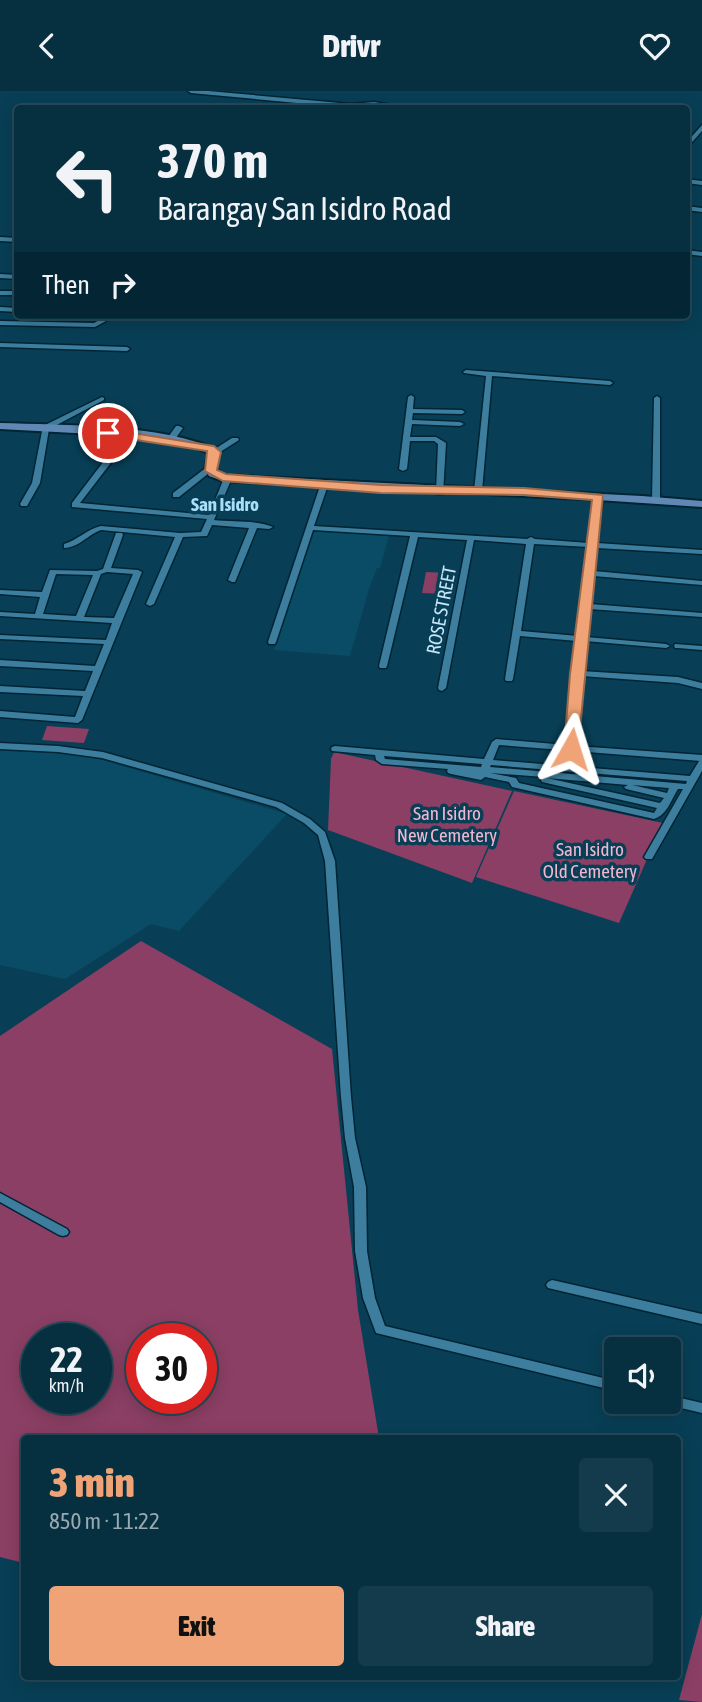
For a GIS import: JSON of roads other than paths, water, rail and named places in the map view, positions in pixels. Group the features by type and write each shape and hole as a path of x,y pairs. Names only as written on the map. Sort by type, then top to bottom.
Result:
{"street":[{"path":"191,91 340,105"},
{"path":"362,105 382,105"},
{"path":"690,142 702,127"},
{"path":"0,323 95,325 104,319"},
{"path":"0,345 127,349"},
{"path":"466,372 610,383"},
{"path":"478,491 489,375"},
{"path":"403,469 411,397"},
{"path":"656,501 657,398"},
{"path":"46,428 102,399"},
{"path":"410,411 462,412"},
{"path":"409,422 460,424"},
{"path":"0,426 130,434 210,448 215,452"},
{"path":"24,504 36,483 46,428"},
{"path":"170,440 179,428"},
{"path":"130,434 75,505 269,527"},
{"path":"407,439 436,439 442,443 440,492"},
{"path":"176,495 210,469 215,452 236,440"},
{"path":"210,469 213,474 228,478 324,485 702,504"},
{"path":"67,546 80,543 89,533 101,528 180,535 204,534 228,478"},
{"path":"272,642 324,485"},
{"path":"571,749 577,674 599,497"},
{"path":"232,580 254,526"},
{"path":"311,528 414,536 531,539 702,552"},
{"path":"79,618 119,535"},
{"path":"150,604 180,535"},
{"path":"383,666 414,536"},
{"name":"ROSE STREET","path":"442,688 471,538"},
{"path":"509,679 531,539"},
{"path":"0,715 78,720 99,669 106,642 138,572 53,572 38,616"},
{"path":"590,573 702,583"},
{"path":"0,592 45,595"},
{"path":"586,606 702,615"},
{"path":"0,614 117,621"},
{"path":"517,633 666,646"},
{"path":"0,637 106,642"},
{"path":"678,646 702,648"},
{"path":"0,663 99,669"},
{"path":"577,674 678,680 702,685"},
{"path":"0,689 88,694"},
{"path":"485,768 496,742 702,760 649,857"},
{"path":"0,746 103,755 279,805 307,821 322,834 330,861 346,1097 350,1137 360,1188 361,1251 369,1298 380,1330 604,1383"},
{"path":"335,749 380,753 379,758 382,761 428,760 498,770 600,777 669,796"},
{"path":"485,768 549,775 690,783"},
{"path":"485,768 547,792 654,816 664,807 675,786"},
{"path":"549,775 579,787 664,807"},
{"path":"547,792 549,775"},
{"path":"573,798 585,778"},
{"path":"653,780 675,786 690,783"},
{"path":"0,1197 63,1231"},
{"path":"552,1285 702,1319"},
{"path":"681,1403 702,1408"}],"district":[{"name":"San Isidro","path":"225,504"}],"park label":[{"name":"San Isidro New Cemetery","path":"447,824"},
{"name":"San Isidro Old Cemetery","path":"590,860"}]}
